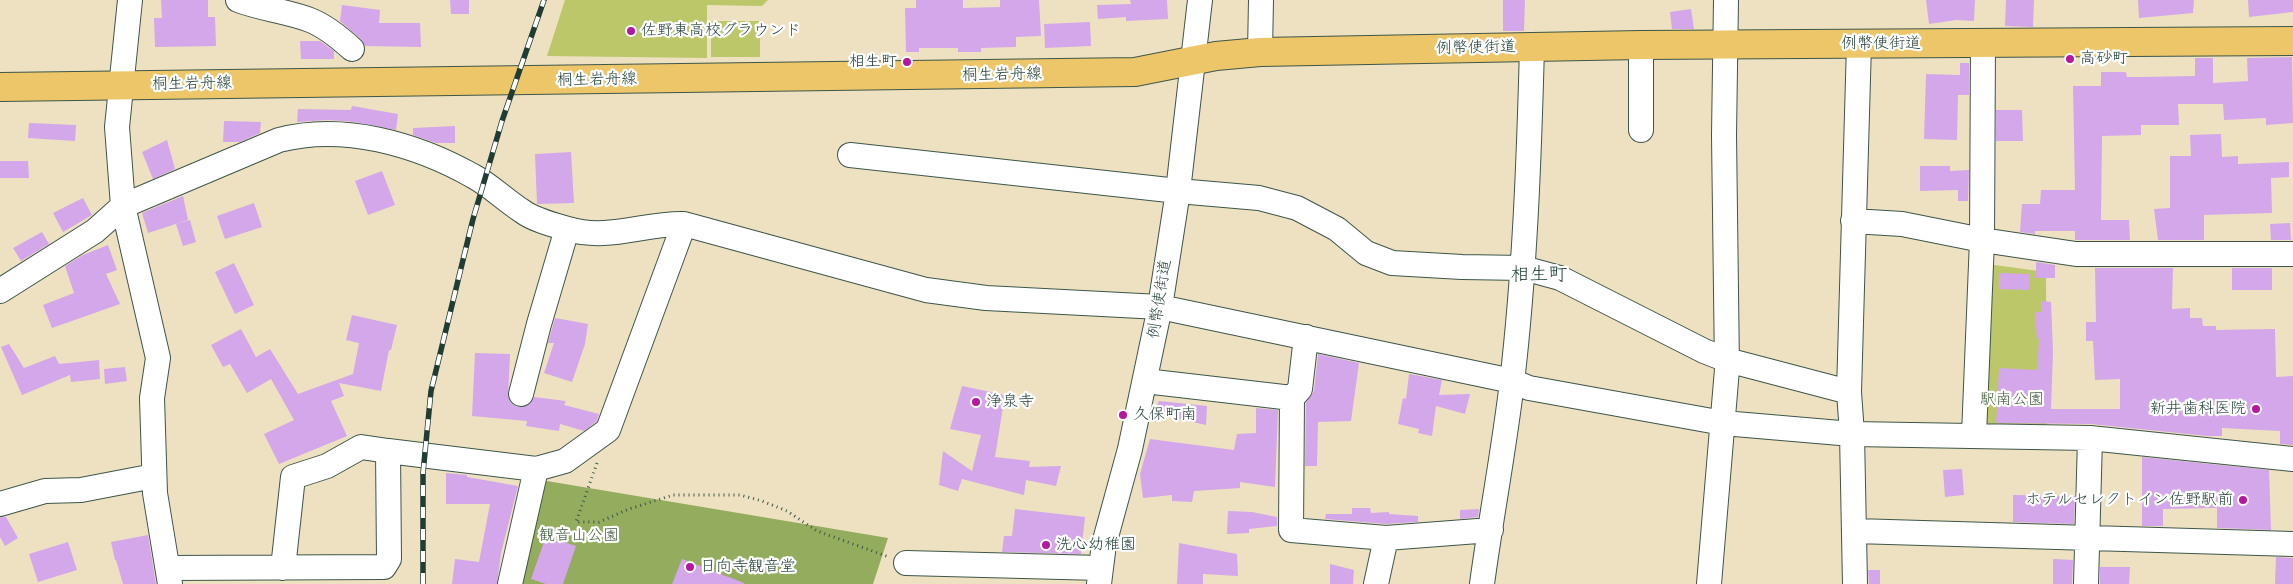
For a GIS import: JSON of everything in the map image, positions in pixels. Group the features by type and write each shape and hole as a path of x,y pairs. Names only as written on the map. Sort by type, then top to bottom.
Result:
{"main road":[{"name":"例幣使街道","path":"1193,61 1260,52 1641,45 1725,46 2293,41"},
{"name":"桐生岩舟線","path":"0,87 1135,72 1193,61"}],"street":[{"path":"130,0 117,127 123,206 158,358 152,398 154,493 169,576 283,568 384,576 389,559 388,451"},
{"path":"238,0 257,7 310,20 340,38 352,49"},
{"path":"1193,61 1200,0"},
{"path":"1260,52 1261,0"},
{"path":"1710,584 1727,360 1724,135 1726,0"},
{"path":"1974,435 1982,240 1983,43"},
{"path":"1856,584 1856,531 1849,392 1859,44"},
{"path":"1641,45 1641,130"},
{"path":"1482,584 1512,382 1523,268 1529,172 1532,47"},
{"name":"例幣使街道","path":"1100,576 1104,544 1130,449 1146,381 1160,307 1178,191 1193,61"},
{"path":"0,291 95,231 123,206 279,140 330,134 402,145 473,176 524,213 567,229 600,235 670,224 684,224 926,290 986,298 1160,307 1306,336 1512,382 1529,388 1723,424 1852,434 2090,438 2293,459"},
{"path":"850,155 1178,191 1259,198 1297,208 1337,229 1366,254 1392,262 1462,267 1523,268 1560,278 1704,351 1727,360 1849,392"},
{"path":"1853,221 1902,224 1982,240 2076,254 2293,254"},
{"path":"283,568 293,477 327,466 361,447 536,469 565,461 608,430 684,224"},
{"path":"521,394 538,324 567,229"},
{"path":"1306,336 1300,389 1292,398 1291,530 1386,538 1491,530"},
{"path":"1146,381 1292,398"},
{"path":"2086,584 2090,438"},
{"path":"510,584 536,469"},
{"path":"0,504 45,491 81,490 154,476"},
{"path":"1856,531 2293,544"},
{"path":"1376,584 1386,538"},
{"path":"906,563 1100,576"}],"path":[{"path":"608,430 576,522 599,522 629,508 673,496 740,495 787,511 817,532 906,563"}],"green space":[{"name":"佐野東高校グラウンド","path":"565,0 768,0 762,6 707,5 707,58 547,56"},
{"path":"711,21 760,21 760,57 711,57"},
{"name":"駅南公園","path":"1987,264 2046,272 2047,436 1977,432"},
{"name":"観音山公園","path":"541,480 888,538 873,584 519,584"}],"building":[{"path":"161,0 208,0 208,17 215,17 216,46 155,47 154,18 162,18"},
{"path":"450,0 469,0 469,14 451,14"},
{"path":"916,0 963,0 963,8 1000,7 1000,0 1039,0 1041,36 1016,37 1016,47 981,48 981,52 958,52 958,48 919,48 919,52 906,52 905,8 916,8"},
{"path":"1130,0 1167,0 1168,19 1126,21 1126,17 1098,19 1097,5 1131,4"},
{"path":"1503,0 1525,0 1524,31 1503,31"},
{"path":"1926,0 1975,0 1974,21 1956,20 1929,24"},
{"path":"2006,0 2034,0 2033,27 2005,26"},
{"path":"2138,0 2194,0 2193,13 2139,18"},
{"path":"2248,0 2293,0 2293,12 2249,17"},
{"path":"342,5 380,10 379,23 420,23 421,47 365,46 361,39 340,21"},
{"path":"1691,9 1694,29 1672,29 1670,12"},
{"path":"1090,22 1091,46 1045,48 1044,24"},
{"path":"300,41 320,41 334,51 334,59 301,59"},
{"path":"2292,57 2293,123 2266,125 2266,118 2224,120 2223,104 2178,104 2179,125 2141,125 2141,135 2102,136 2101,220 2129,220 2130,240 2075,240 2075,231 2035,231 2035,234 2020,232 2022,204 2040,204 2041,190 2075,190 2073,86 2101,86 2101,72 2126,72 2127,77 2195,76 2195,58 2213,58 2213,83 2248,81 2247,58"},
{"path":"1960,63 1969,63 1969,95 1958,95 1957,140 1924,139 1926,74 1960,75"},
{"path":"352,106 398,114 396,130 354,122 328,120 297,122 298,109 351,110"},
{"path":"1996,110 2022,110 2023,141 1996,141"},
{"path":"224,121 261,122 260,133 240,142 223,142"},
{"path":"29,123 76,125 75,141 28,138"},
{"path":"455,126 455,143 436,143 413,135 413,128"},
{"path":"2221,134 2222,157 2238,156 2238,164 2289,162 2289,177 2271,178 2272,213 2204,215 2204,240 2158,240 2154,209 2170,208 2170,156 2191,156 2190,135"},
{"path":"167,140 175,169 153,179 142,152"},
{"path":"571,152 574,203 537,204 535,154"},
{"path":"0,161 28,161 29,178 0,178"},
{"path":"1920,166 1950,166 1950,171 1969,170 1968,201 1958,201 1958,190 1920,191"},
{"path":"382,171 395,205 368,215 355,181"},
{"path":"183,196 188,220 148,233 142,213"},
{"path":"83,198 92,215 63,232 53,213"},
{"path":"254,203 262,227 225,239 217,216"},
{"path":"190,220 196,242 183,246 176,224"},
{"path":"2290,223 2291,240 2271,240 2270,224"},
{"path":"42,232 49,244 21,261 13,248"},
{"path":"108,245 117,270 106,274 120,304 52,328 43,305 74,293 65,266 83,255"},
{"path":"2036,262 2055,265 2055,278 2036,278"},
{"path":"234,263 254,305 235,314 215,272"},
{"path":"2095,268 2173,268 2172,309 2190,308 2190,318 2202,318 2203,326 2216,326 2216,330 2275,329 2276,377 2293,376 2293,445 2280,444 2280,431 2222,428 2222,436 2207,436 2091,424 1996,423 1999,368 2037,370 2039,339 2037,339 2035,312 2041,312 2041,301 2051,302 2053,352 2051,409 2120,409 2120,379 2095,380 2093,341 2086,341 2086,322 2096,322"},
{"path":"2232,268 2272,268 2272,290 2232,290"},
{"path":"1999,273 2029,274 2029,290 1999,289"},
{"path":"352,315 397,325 391,350 389,350 381,391 339,383 344,396 331,401 347,436 279,464 264,434 294,420 271,379 247,393 230,364 223,367 211,345 241,329 256,357 270,349 298,394 353,374 359,343 346,340"},
{"path":"555,318 588,324 585,344 572,382 544,373 554,343 548,343"},
{"path":"9,344 24,368 55,356 59,364 99,360 100,379 71,382 70,375 22,395 1,347"},
{"path":"475,353 510,354 508,397 511,403 517,407 524,407 530,404 534,397 566,401 564,405 599,414 597,421 584,431 560,424 559,431 526,426 527,421 472,416"},
{"path":"1318,354 1359,363 1351,421 1318,422 1317,466 1305,466 1306,403 1314,391"},
{"path":"125,367 127,381 105,384 104,369"},
{"path":"1409,374 1442,380 1439,395 1470,394 1465,414 1436,406 1432,436 1418,433 1419,429 1398,424 1403,398 1406,399"},
{"path":"962,386 1005,395 995,457 1030,461 1029,467 1061,466 1056,486 1026,480 1024,495 962,479 958,491 939,485 943,451 972,471 981,435 950,429"},
{"path":"1159,401 1207,406 1206,425 1153,413"},
{"path":"1256,408 1278,410 1275,487 1240,482 1240,488 1194,491 1192,502 1172,501 1172,495 1143,498 1140,474 1150,439 1234,450 1237,434 1256,433"},
{"path":"2142,457 2269,470 2271,530 2217,528 2217,508 2163,509 2163,526 2142,526"},
{"path":"1962,469 1964,495 1945,497 1943,470"},
{"path":"446,473 467,475 467,477 518,486 501,553 497,584 452,584 455,559 479,562 490,504 446,504"},
{"path":"2013,495 2075,496 2074,524 2013,522"},
{"path":"1352,508 1370,508 1371,513 1389,512 1389,514 1418,516 1418,522 1386,524 1325,519 1326,514 1352,514"},
{"name":"洗心幼稚園","path":"1015,509 1085,517 1081,554 1002,552 1004,536 1012,536"},
{"path":"1479,509 1478,517 1460,519 1460,510"},
{"path":"1228,511 1252,512 1277,517 1277,526 1249,529 1249,533 1227,534"},
{"path":"0,517 6,517 18,538 5,546 0,537"},
{"path":"148,535 156,584 123,584 111,542"},
{"path":"546,536 576,546 563,584 546,584 531,579"},
{"path":"68,542 77,570 38,582 29,554"},
{"path":"1179,543 1237,554 1238,576 1203,574 1203,584 1177,584"},
{"path":"2276,557 2293,558 2293,584 2275,584"},
{"name":"日向寺観音堂","path":"682,559 744,583 744,584 672,584"},
{"path":"2053,559 2073,560 2072,584 2053,584"},
{"path":"1330,564 1354,570 1353,584 1330,584"},
{"path":"2100,567 2130,567 2129,584 2100,584"},
{"path":"1868,570 1880,570 1880,584 1869,584"}],"railway":[{"path":"423,584 423,473 431,391 473,219 502,121 544,0"}],"place":[{"name":"佐野東高校グラウンド","path":"631,31"},
{"name":"高砂町","path":"2070,59"},
{"name":"相生町","path":"907,62"},
{"name":"浄泉寺","path":"976,402"},
{"name":"新井歯科医院","path":"2256,409"},
{"name":"久保町南","path":"1123,415"},
{"name":"ホテルセレクトイン佐野駅前","path":"2243,500"},
{"name":"洗心幼稚園","path":"1046,545"},
{"name":"日向寺観音堂","path":"690,567"}],"district":[{"name":"相生町","path":"1539,275"}]}
